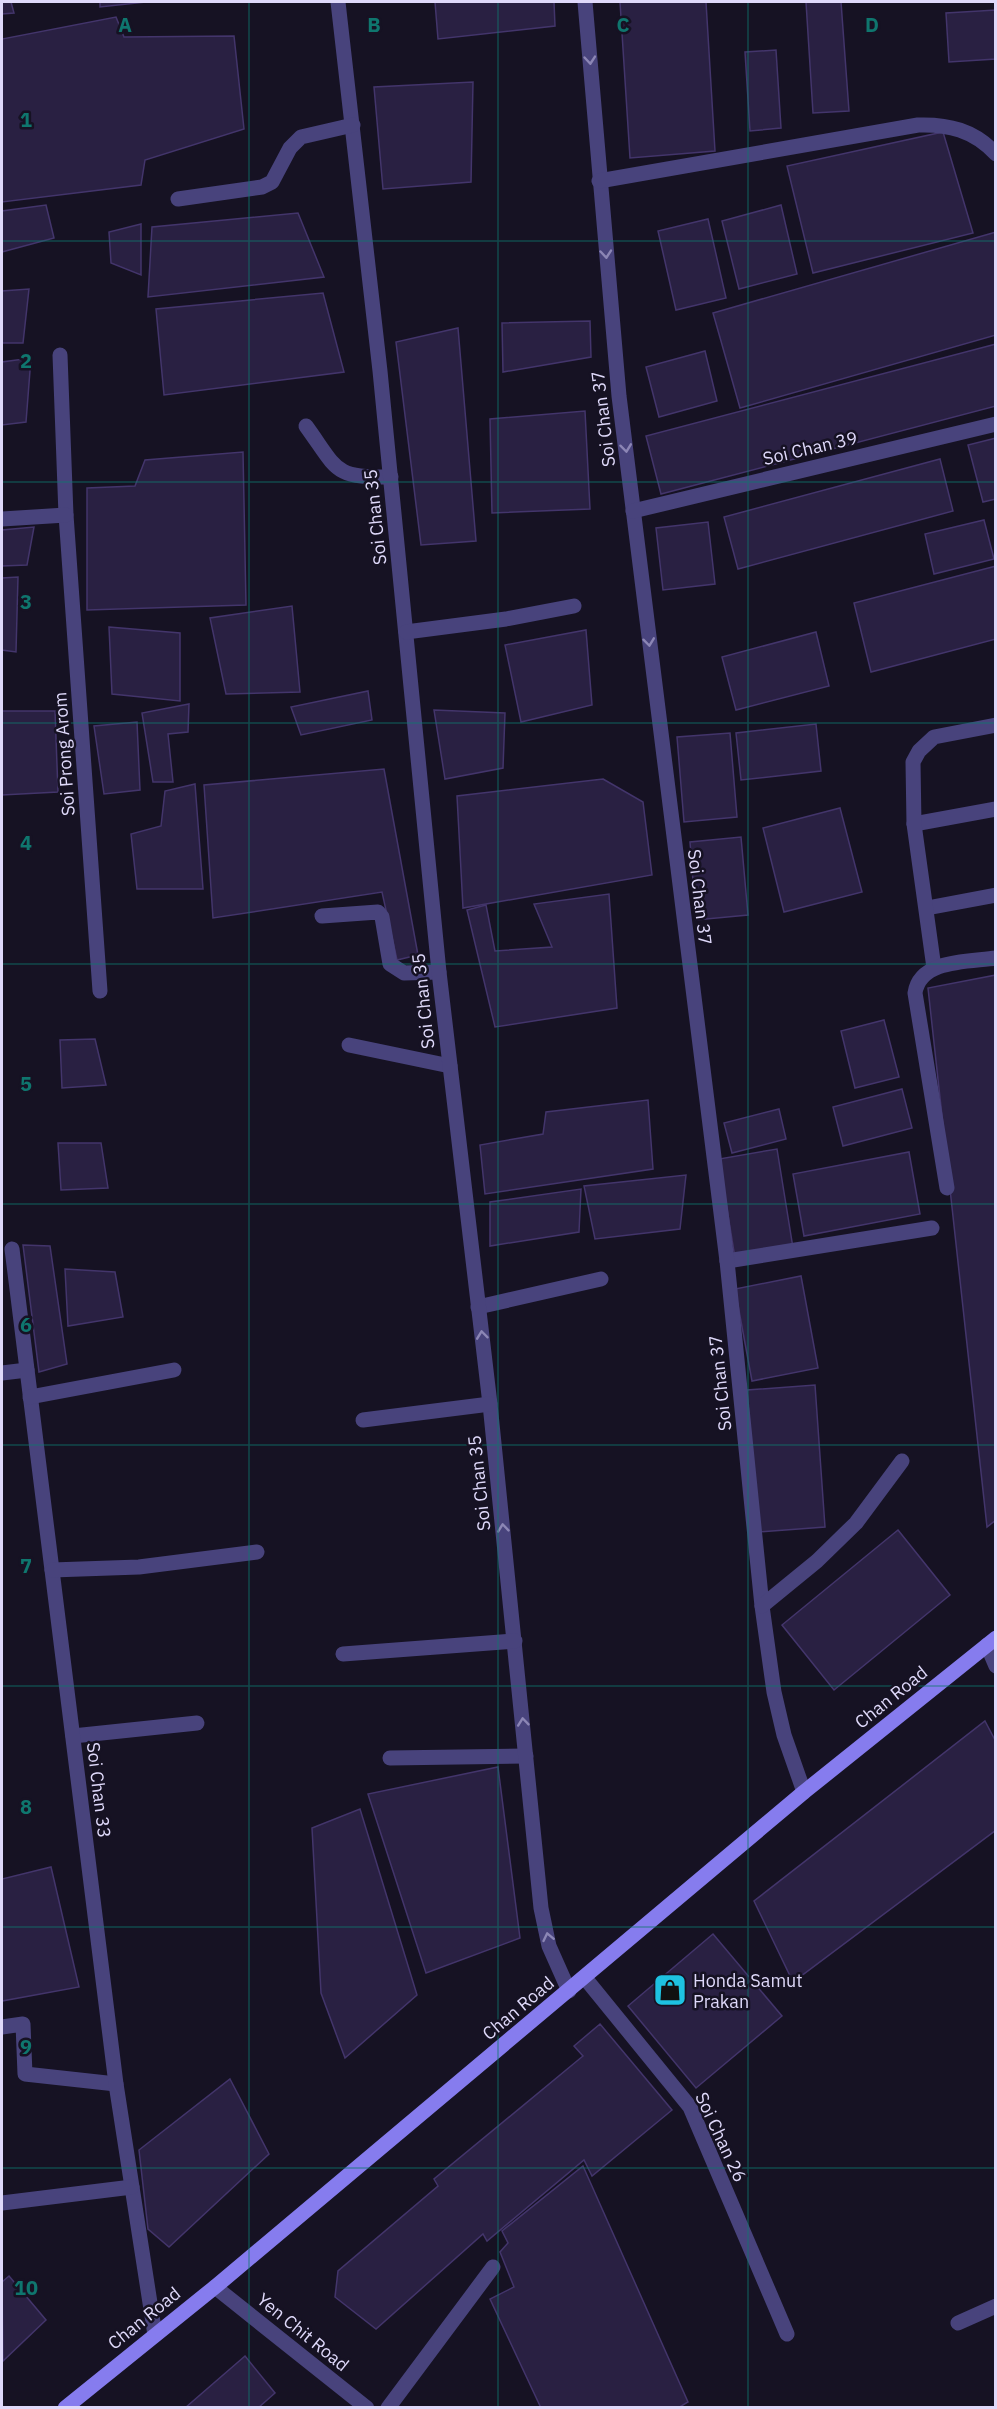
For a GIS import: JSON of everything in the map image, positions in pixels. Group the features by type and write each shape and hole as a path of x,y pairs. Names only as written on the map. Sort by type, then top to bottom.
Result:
{"main road":[{"name":"Chan Road","path":"65,2408 215,2287 804,1792 991,1641"}],"street":[{"name":"Soi Chan 35","path":"338,2 391,477 439,972 490,1404 542,1908 549,1946 569,1991"},
{"name":"Soi Chan 37","path":"585,2 619,396 727,1261 762,1606 774,1692 784,1735 804,1792"},
{"path":"599,182 918,125 945,124 972,135 996,154"},
{"path":"178,199 262,187 272,182 290,148 302,137 353,125"},
{"name":"Soi Prong Arom","path":"60,355 66,515 100,991"},
{"name":"Soi Chan 39","path":"633,511 996,424"},
{"path":"306,426 343,473 357,477 391,477"},
{"path":"2,519 66,515"},
{"path":"406,632 507,619 574,606"},
{"path":"934,968 914,825 913,762 919,751 934,737 996,726"},
{"path":"914,825 996,809"},
{"path":"927,908 996,894"},
{"path":"322,916 378,912 382,917 390,964 404,973 439,972"},
{"path":"946,1188 915,993 916,985 934,968 996,958"},
{"path":"349,1045 450,1066"},
{"path":"727,1261 932,1228"},
{"name":"Soi Chan 33","path":"12,1250 116,2084 155,2335"},
{"path":"478,1307 601,1279"},
{"path":"2,1373 27,1370"},
{"path":"30,1397 174,1370"},
{"path":"363,1420 490,1404"},
{"path":"762,1606 817,1561 856,1523 902,1461"},
{"path":"52,1570 139,1567 257,1552"},
{"path":"343,1654 515,1641"},
{"path":"991,1641 996,1666"},
{"path":"73,1736 197,1723"},
{"path":"390,1758 526,1756"},
{"name":"Soi Chan 26","path":"585,1978 690,2107 787,2334"},
{"path":"2,2027 23,2024 25,2073 116,2084"},
{"path":"2,2203 132,2187"},
{"path":"388,2408 493,2267"},
{"name":"Yen Chit Road","path":"215,2287 367,2408"},
{"path":"958,2323 996,2306"}],"building":[{"path":"2,2 11,2 14,13 2,14"},
{"path":"100,2 146,2 100,7"},
{"path":"435,2 554,2 555,26 438,39"},
{"path":"620,2 706,2 715,151 630,158"},
{"path":"806,2 841,2 849,111 813,113"},
{"path":"996,10 996,59 949,62 946,13"},
{"path":"116,17 124,37 234,36 244,129 145,160 141,185 2,202 2,39"},
{"path":"776,50 781,128 750,131 745,52"},
{"path":"473,82 471,182 383,189 374,87"},
{"path":"943,132 973,233 813,273 787,166"},
{"path":"46,205 54,238 2,252 2,211"},
{"path":"781,205 797,274 739,289 722,221"},
{"path":"298,213 324,277 148,297 152,227"},
{"path":"708,219 726,298 676,310 658,231"},
{"path":"141,224 141,275 111,263 109,232"},
{"path":"996,232 996,335 740,408 713,313"},
{"path":"29,289 23,343 2,343 2,291"},
{"path":"323,293 344,372 164,395 156,309"},
{"path":"590,321 591,357 503,372 502,323"},
{"path":"458,328 476,541 421,545 396,342"},
{"path":"996,344 996,406 661,494 646,436"},
{"path":"705,351 717,401 659,417 646,367"},
{"path":"31,358 26,422 2,425 2,362"},
{"path":"585,411 590,509 492,513 490,419"},
{"path":"996,438 996,499 983,502 968,445"},
{"path":"243,452 246,605 87,610 87,488 135,486 145,460"},
{"path":"940,459 953,511 738,569 724,517"},
{"path":"984,520 994,559 934,574 925,534"},
{"path":"708,522 715,584 663,590 656,528"},
{"path":"34,527 27,565 2,566 2,530"},
{"path":"996,566 996,639 871,672 854,603"},
{"path":"18,577 16,652 2,650 2,578"},
{"path":"292,606 300,692 226,694 210,618"},
{"path":"109,627 180,633 180,701 112,694"},
{"path":"586,630 592,705 521,722 505,645"},
{"path":"816,632 829,686 736,710 722,657"},
{"path":"368,691 372,720 301,735 291,707"},
{"path":"189,704 188,732 168,734 173,782 153,782 142,713"},
{"path":"434,710 505,713 503,768 445,779"},
{"path":"2,711 55,711 58,792 2,795"},
{"path":"137,722 140,790 104,794 94,726"},
{"path":"816,724 821,771 741,780 736,733"},
{"path":"730,733 737,817 684,822 677,737"},
{"path":"384,769 418,955 397,960 382,892 213,918 204,785"},
{"path":"603,779 643,802 652,875 463,908 457,796"},
{"path":"195,784 203,889 137,889 131,834 161,826 165,791"},
{"path":"840,808 862,892 784,912 763,828"},
{"path":"741,837 748,915 696,920 690,842"},
{"path":"609,894 617,1008 495,1027 467,910 486,905 495,951 552,947 534,904"},
{"path":"996,975 996,1520 987,1527 928,988"},
{"path":"884,1020 899,1077 855,1088 841,1031"},
{"path":"95,1039 106,1085 62,1088 60,1040"},
{"path":"902,1089 912,1128 843,1146 833,1107"},
{"path":"648,1100 653,1169 485,1194 480,1145 543,1134 546,1112"},
{"path":"779,1109 786,1139 732,1153 724,1123"},
{"path":"58,1143 101,1143 108,1188 61,1190"},
{"path":"777,1149 793,1248 735,1258 719,1159"},
{"path":"909,1152 920,1214 804,1236 793,1174"},
{"path":"686,1175 680,1229 595,1239 584,1186"},
{"path":"581,1189 579,1232 490,1246 490,1202"},
{"path":"23,1245 50,1246 67,1364 39,1372"},
{"path":"65,1269 115,1272 123,1317 68,1326"},
{"path":"801,1276 818,1368 752,1381 735,1289"},
{"path":"815,1385 825,1527 758,1532 747,1390"},
{"path":"898,1530 950,1595 834,1690 782,1625"},
{"path":"985,1721 996,1742 996,1830 793,1982 754,1901"},
{"path":"498,1767 520,1938 426,1973 368,1794"},
{"path":"360,1809 417,1995 345,2058 321,1993 312,1828"},
{"path":"51,1867 79,1987 2,2001 2,1879"},
{"path":"713,1934 782,2016 696,2088 628,2006"},
{"path":"600,2024 672,2110 592,2176 584,2160 487,2241 483,2234 376,2329 335,2297 338,2271 438,2186 434,2179 583,2056 574,2046"},
{"path":"230,2079 269,2154 169,2247 148,2229 139,2150"},
{"path":"583,2166 688,2402 678,2408 541,2408 490,2299 514,2287 500,2252 508,2243 502,2231"},
{"path":"9,2276 46,2320 3,2361 2,2282"},
{"path":"245,2356 275,2393 258,2408 185,2408"}],"place":[{"name":"Honda Samut Prakan","path":"670,1990"}]}
